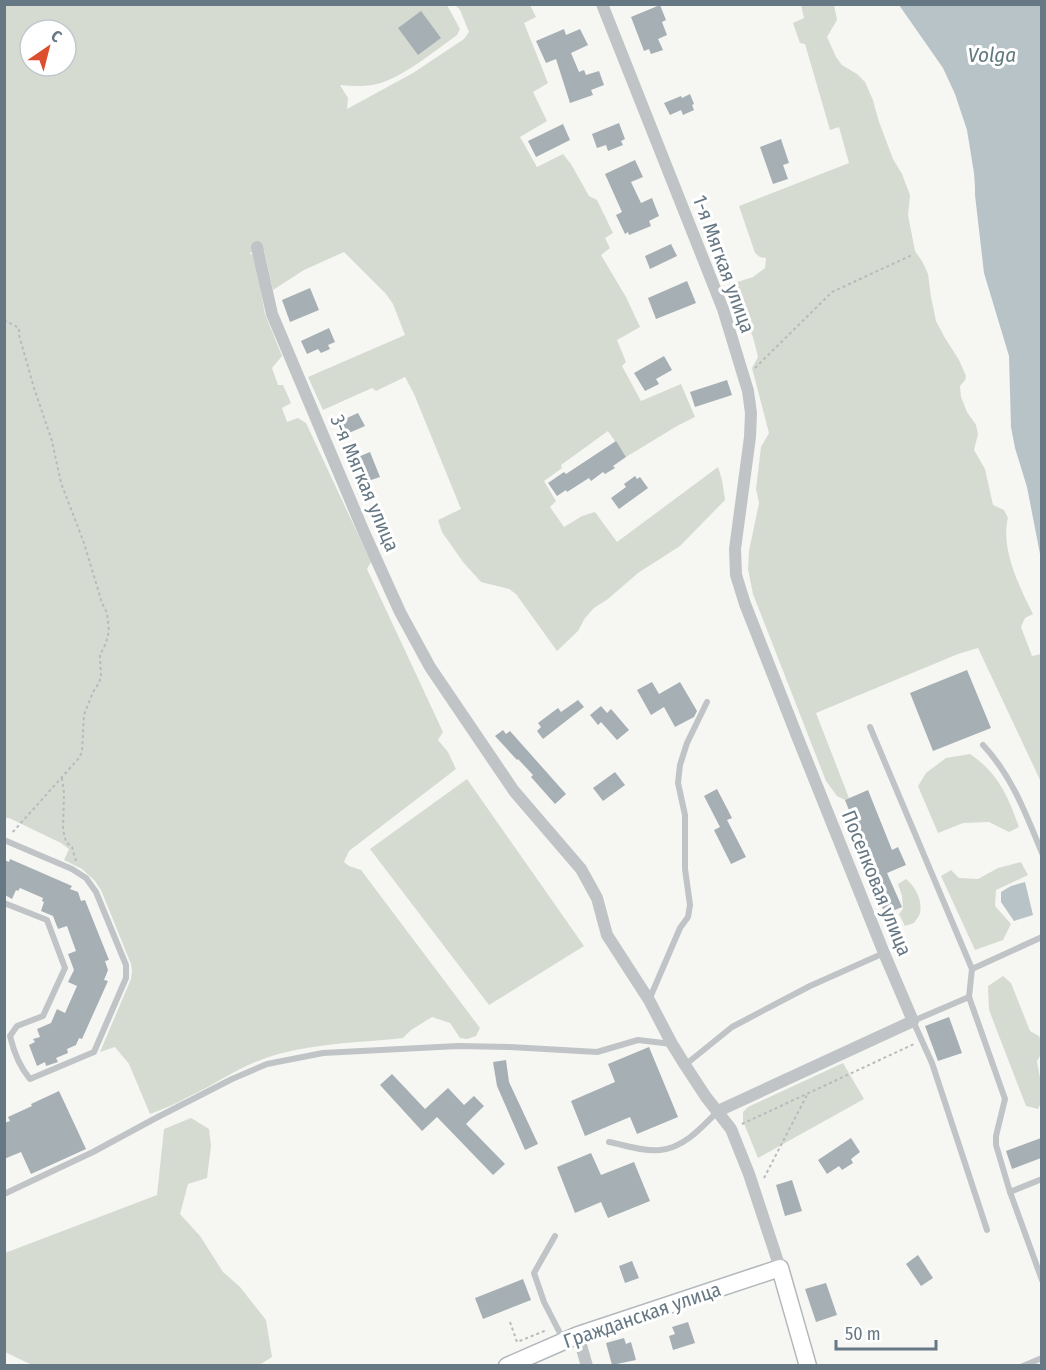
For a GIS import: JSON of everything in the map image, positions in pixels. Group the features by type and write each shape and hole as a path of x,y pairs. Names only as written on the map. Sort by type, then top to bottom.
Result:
{"street":[{"name":"1-я Мягкая улица","path":"602,4 723,309 748,391 751,413 750,437 735,549"},
{"name":"3-я Мягкая улица","path":"257,247 272,314 400,612 430,667 514,790 581,869 597,898 607,935 649,1000"},
{"name":"Поселковая улица","path":"735,549 736,575 745,604 913,1021"},
{"path":"649,1000 672,1044 731,1129 756,1194 780,1268 807,1365"},
{"path":"717,1111 913,1021"},
{"name":"Гражданская улица","path":"507,1365 571,1338 780,1268"},
{"path":"571,1338 587,1365"}],"lane":[{"path":"649,1000 680,928 688,917 690,905 685,869 685,815 678,783 680,765 687,743 707,702"},
{"path":"870,727 972,969 969,997 1005,1099 996,1145 1041,1280"},
{"path":"983,745 1001,766 1013,787 1041,853"},
{"path":"4,903 46,920 65,968 43,1016 17,1026 10,1036 15,1055 30,1079 94,1052 126,978 126,965 91,884 79,873 5,840"},
{"path":"972,969 1041,937"},
{"path":"686,1065 732,1027 810,986 884,953"},
{"path":"913,1021 969,997"},
{"name":"Поселковая улица","path":"913,1021 932,1063 987,1230"},
{"path":"4,1194 93,1152 232,1079 267,1064 323,1053 458,1046 597,1052 638,1040 672,1044"},
{"path":"609,1142 662,1150 685,1141 717,1111"},
{"path":"1010,1191 1041,1179"},
{"path":"555,1236 534,1273 544,1302 571,1338"},
{"path":"1023,1365 1041,1358"}],"path":[{"path":"744,378 832,292 912,255"},
{"path":"4,320 19,328 19,335 52,441 60,477 107,613 109,631 100,655 99,683 84,715 82,752 5,840"},
{"path":"62,777 63,829 66,842 74,852 79,873"},
{"path":"731,1129 922,1040"},
{"path":"756,1194 808,1093"}],"shaded area":[{"path":"4,5 447,5 460,29 457,35 418,63 387,81 368,86 340,85 348,98 347,109 413,73 464,39 469,32 460,10 455,5 530,5 536,17 524,23 548,83 533,92 547,121 520,137 537,167 563,154 589,196 597,200 613,233 605,238 610,248 601,255 626,297 640,327 617,340 626,362 622,366 641,401 681,384 695,417 626,457 608,431 561,465 562,468 544,481 556,501 550,507 564,527 582,516 595,512 617,542 718,467 725,500 680,546 638,573 594,608 578,631 557,651 516,594 509,589 481,582 463,562 442,532 438,520 461,509 405,377 376,391 372,388 323,410 308,377 405,335 393,304 386,294 344,252 304,270 273,290 264,250 249,253 254,255 265,314 282,356 272,368 278,385 283,385 291,403 282,408 287,422 298,418 306,423 371,562 367,569 443,732 438,740 448,752 456,769 349,851 344,862 361,870 480,1028 476,1036 467,1039 460,1038 450,1023 432,1017 403,1038 317,1046 266,1058 246,1066 179,1102 150,1114 129,1064 115,1047 100,1052 131,979 132,971 101,890 82,869 64,860 69,849 5,818"},
{"path":"801,5 834,5 837,20 827,37 836,57 842,65 865,82 873,100 893,159 910,195 908,215 915,251 928,274 936,321 966,376 960,386 961,397 976,425 978,434 974,450 985,469 993,505 1004,510 1008,518 1006,530 1009,555 1017,580 1033,614 1025,618 1021,627 1032,656 1041,654 1041,782 978,648 958,654 816,713 849,798 845,800 837,796 826,781 753,594 748,569 749,551 759,503 756,489 761,447 769,433 752,368 758,357 753,337 728,285 753,277 765,268 766,258 755,253 739,206 849,163 839,127 830,130 805,44 800,43 793,23 804,18"},
{"path":"970,754 995,777 1011,805 1019,827 1009,832 989,822 963,823 938,833 918,786 926,773 946,758"},
{"path":"467,779 584,946 489,1005 370,849"},
{"path":"1021,862 1028,875 996,890 995,906 1011,924 1003,940 975,950 941,876 951,870 959,878 978,879 998,868"},
{"path":"906,879 918,894 921,908 914,923 905,926 899,914 903,909 898,884"},
{"path":"1003,976 1011,983 1030,1031 1039,1036 1041,1043 1042,1049 1037,1061 1042,1098 1038,1109 1026,1106 989,1010 988,986"},
{"path":"843,1063 864,1099 758,1158 743,1121 743,1112 748,1107"},
{"path":"191,1118 209,1129 211,1146 207,1178 188,1184 180,1214 200,1236 223,1272 240,1287 266,1320 272,1357 258,1366 34,1366 5,1352 5,1253 157,1195 164,1129"}],"water":[{"name":"Volga","path":"899,5 1041,5 1041,559 1027,487 1011,427 1009,356 984,273 974,173 967,130 955,94 943,68"},
{"path":"1025,882 1033,915 1014,921 1001,902 1001,892"}],"building":[{"path":"660,5 666,20 662,22 667,35 658,39 663,50 651,54 649,49 644,51 631,17"},
{"path":"421,11 441,38 418,55 398,28"},
{"path":"564,29 566,35 580,29 588,45 571,53 579,72 584,70 586,75 599,71 604,85 591,90 593,95 570,103 556,59 546,63 536,41"},
{"path":"690,94 694,110 683,115 681,110 670,115 664,103"},
{"path":"619,123 625,139 621,141 623,145 608,151 606,145 597,148 592,134"},
{"path":"563,124 570,140 536,157 528,141"},
{"path":"781,139 789,163 783,165 788,179 773,184 760,147"},
{"path":"635,160 643,177 631,182 641,203 652,198 659,216 649,221 651,226 629,235 628,232 625,234 616,215 622,212 605,174"},
{"path":"671,244 677,256 650,269 645,256"},
{"path":"687,281 696,303 656,319 648,298"},
{"path":"310,288 319,310 290,322 282,300"},
{"path":"329,328 335,342 328,345 330,349 321,353 318,349 307,354 301,341"},
{"path":"664,356 672,370 656,379 659,384 645,391 634,373"},
{"path":"727,380 732,395 695,407 690,392"},
{"path":"358,413 365,426 342,436 336,423"},
{"path":"616,441 626,457 613,466 615,468 605,474 603,472 591,481 589,478 557,496 548,483 564,472 566,474"},
{"path":"370,452 380,477 359,484 352,466 360,463 358,457"},
{"path":"635,476 637,479 640,477 648,488 619,509 611,498 626,487 624,484"},
{"path":"967,670 991,728 933,751 910,693"},
{"path":"652,682 659,694 680,682 697,711 694,717 675,727 664,707 651,715 637,690"},
{"path":"578,700 584,707 543,739 537,731 541,727 538,723 558,708 561,712"},
{"path":"601,706 607,713 611,709 629,730 617,740 601,722 598,725 590,715"},
{"path":"503,730 506,734 510,731 566,794 555,804 531,777 533,775 495,736"},
{"path":"615,772 625,785 603,801 593,788"},
{"path":"717,789 732,818 727,820 746,857 731,864 714,830 720,827 704,796"},
{"path":"868,790 892,850 898,847 906,865 887,873 902,907 885,914 857,848 863,846 845,800"},
{"path":"10,859 72,886 70,889 78,892 81,901 85,900 109,960 105,961 108,970 104,980 108,981 82,1039 79,1038 76,1045 67,1049 68,1053 56,1058 58,1062 46,1066 45,1062 37,1066 29,1045 35,1042 33,1039 40,1037 37,1029 51,1023 57,1009 65,1013 77,986 68,982 74,970 68,954 76,951 67,926 58,929 53,916 41,911 43,898 20,888 16,890 12,899 5,895 4,860 9,862"},
{"path":"949,1017 962,1053 938,1061 925,1026"},
{"path":"649,1047 678,1117 637,1134 630,1117 585,1136 571,1101 615,1082 608,1064"},
{"path":"506,1060 509,1082 538,1144 525,1150 497,1086 493,1062"},
{"path":"392,1074 425,1109 448,1088 464,1105 474,1096 484,1106 466,1124 505,1164 493,1175 437,1117 422,1131 380,1085"},
{"path":"59,1091 86,1149 31,1174 21,1152 4,1159 4,1123 10,1121 8,1117"},
{"path":"851,1138 860,1152 851,1159 853,1163 842,1170 839,1166 827,1174 818,1160"},
{"path":"1041,1138 1041,1158 1012,1169 1006,1151"},
{"path":"591,1153 601,1175 634,1162 650,1201 608,1218 601,1202 575,1213 557,1167"},
{"path":"792,1180 802,1211 785,1216 776,1185"},
{"path":"918,1255 933,1278 921,1286 906,1264"},
{"path":"632,1261 639,1278 625,1283 619,1266"},
{"path":"523,1279 531,1300 483,1319 475,1298"},
{"path":"826,1283 837,1315 816,1322 805,1289"},
{"path":"688,1322 695,1343 673,1350 669,1336 675,1334 672,1327"},
{"path":"624,1338 626,1344 631,1342 636,1360 612,1365 606,1343"}]}
